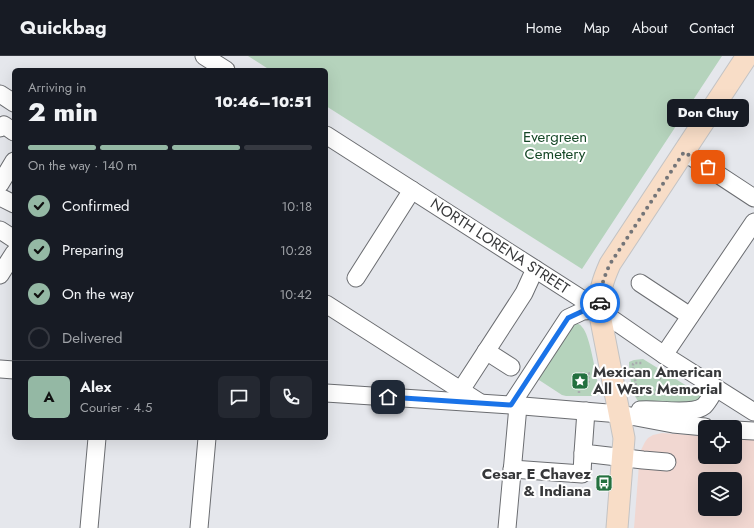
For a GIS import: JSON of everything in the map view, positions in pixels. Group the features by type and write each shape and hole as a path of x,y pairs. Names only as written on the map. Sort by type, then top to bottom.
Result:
{"main road":[{"path":"617,528 624,438 599,310 600,292 610,264 747,56"}],"street":[{"path":"204,56 222,68"},
{"path":"0,94 12,102"},
{"path":"0,128 4,126 12,131"},
{"name":"NORTH LORENA STREET","path":"328,135 633,332 664,355 754,412"},
{"path":"684,152 754,198"},
{"path":"0,184 12,164"},
{"path":"356,278 412,190"},
{"path":"0,197 12,203"},
{"path":"664,355 754,222"},
{"path":"0,230 12,238"},
{"path":"0,275 12,256"},
{"path":"461,390 524,293 535,269"},
{"path":"640,283 690,316"},
{"path":"328,305 482,403"},
{"path":"507,528 512,469 514,406 568,318 583,311 599,310"},
{"path":"486,351 511,368"},
{"path":"0,369 12,370"},
{"path":"620,414 646,409 696,410 705,405 716,388"},
{"path":"328,393 620,414 673,424 698,426"},
{"path":"512,469 582,474 586,412"},
{"path":"742,431 754,432"},
{"path":"89,528 97,440"},
{"path":"199,528 207,440"},
{"path":"583,453 667,462"}],"path":[{"path":"635,363 642,363"},
{"path":"579,393 578,387 574,381 576,375 581,373 592,373"},
{"path":"578,387 584,387 587,384 589,379 586,374"},
{"path":"655,397 661,374"}],"shaded area":[{"path":"662,433 698,436 698,464 742,464 742,438 754,439 754,528 634,528 640,452 648,438"}],"green space":[{"name":"Evergreen Cemetery","path":"248,56 722,56 582,269 328,107 328,68 267,68"},
{"path":"574,323 581,326 588,338 599,389 597,396 562,395 539,380 538,377"},
{"path":"643,359 700,394 701,401 693,408 638,401 630,377 629,362"}],"way so far":[{"path":"600,303 600,292 610,264 684,152 708,167"}],"place":[{"name":"Don Chuy","path":"708,167"},
{"name":"Mexican American All Wars Memorial","path":"580,381"},
{"name":"Cesar E Chavez & Indiana","path":"604,483"}],"route":[{"path":"388,397 511,405 568,318 583,311 599,310 600,303"}]}
